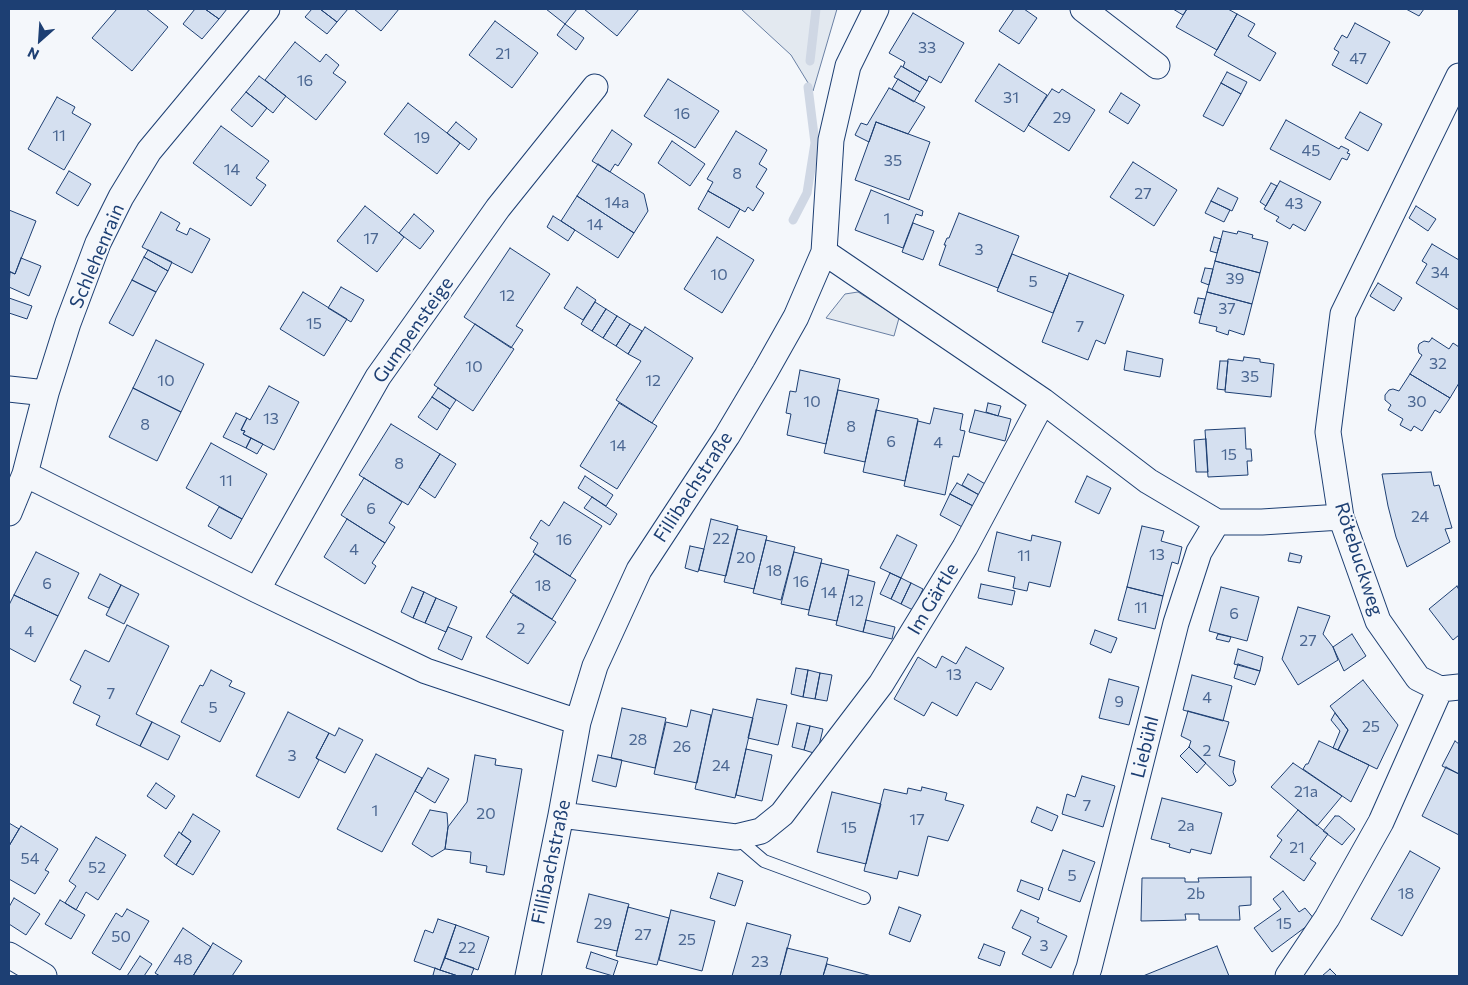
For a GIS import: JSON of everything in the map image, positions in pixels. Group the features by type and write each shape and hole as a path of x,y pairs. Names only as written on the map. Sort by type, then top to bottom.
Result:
{"street":[{"name":"Schlehenrain","path":"9,513 25,474 46,393 68,323 98,243 121,197 149,151 267,9"},
{"name":"Fillibachstraße","path":"528,976 578,722 595,666 639,570 727,436 765,372 796,317 824,252 831,140 848,66 876,9"},
{"path":"1083,9 1157,66"},
{"name":"Rötebuckweg","path":"1288,976 1327,918 1381,822 1450,688 1418,678 1378,621 1340,517 1328,432 1343,314 1459,76"},
{"name":"Gumpensteige","path":"257,590 378,377 498,208 595,87"},
{"path":"824,252 1043,401 1148,481 1217,522 1262,522 1340,517"},
{"path":"9,389 46,393"},
{"name":"Im Gärtle","path":"561,815 736,837 761,830 782,814 881,684 965,546 1043,401"},
{"path":"25,474 257,590 426,671 578,722"},
{"name":"Liebühl","path":"1086,976 1176,623 1199,552 1217,522"},
{"path":"9,955 44,976"}],"lane":[{"path":"736,837 764,861 864,898"}],"shaded area":[{"path":"741,9 837,9 813,91 791,55"},
{"path":"858,292 899,318 894,336 826,318 845,294"}],"building":[{"path":"117,9 146,9 168,27 132,71 92,38"},
{"path":"195,9 205,9 219,19 202,39 183,24"},
{"path":"205,9 227,9 219,19"},
{"path":"312,9 320,9 337,22 327,34 305,17"},
{"path":"320,9 348,9 337,22"},
{"path":"354,9 399,9 381,31"},
{"path":"546,9 577,9 565,24"},
{"path":"584,9 639,9 617,36"},
{"path":"1014,9 1024,9 1037,18 1019,44 999,31"},
{"path":"1173,9 1187,9 1183,15"},
{"path":"1187,9 1228,9 1237,14 1217,50 1176,27"},
{"path":"1406,9 1424,9 1419,16"},
{"path":"913,13 964,43 941,83 929,76 927,81 903,67 905,62 889,53"},
{"path":"1237,14 1255,24 1248,36 1276,53 1260,81 1214,55"},
{"path":"495,21 538,53 512,88 469,55"},
{"path":"1355,23 1390,42 1367,84 1332,65 1339,52 1334,49 1342,35 1347,38"},
{"path":"565,24 584,38 576,50 557,35"},
{"path":"295,42 320,62 326,54 339,65 333,73 346,82 316,120 265,80"},
{"path":"999,64 1047,95 1024,132 975,101"},
{"path":"901,66 927,81 920,92 894,77"},
{"path":"1227,72 1247,82 1241,94 1221,83"},
{"path":"259,76 286,96 273,113 246,92"},
{"path":"668,79 719,111 695,148 644,116"},
{"path":"898,79 920,92 914,102 892,89"},
{"path":"1221,83 1241,94 1223,126 1203,116"},
{"path":"889,88 925,107 908,134 876,122 869,142 855,135 861,123 867,125"},
{"path":"1052,89 1059,93 1062,89 1095,110 1069,151 1028,125"},
{"path":"246,92 267,108 252,127 231,110"},
{"path":"1121,93 1140,105 1128,124 1109,112"},
{"path":"57,97 75,107 72,113 91,124 64,170 28,149"},
{"path":"408,103 460,143 437,174 384,134"},
{"path":"1360,112 1382,124 1368,151 1345,138"},
{"path":"1286,120 1339,149 1341,146 1349,150 1347,153 1350,154 1347,160 1342,158 1330,180 1270,149"},
{"path":"456,122 477,139 469,150 447,133"},
{"path":"876,122 930,142 909,200 855,180"},
{"path":"221,126 269,161 256,178 266,185 251,206 193,163"},
{"path":"612,130 632,144 618,166 615,164 610,172 592,161"},
{"path":"736,131 767,150 759,164 767,169 756,187 764,193 753,211 748,207 745,212 708,191 713,182 707,179"},
{"path":"672,141 705,164 690,186 658,163"},
{"path":"1133,162 1177,190 1154,226 1110,197"},
{"path":"598,164 644,194 648,211 634,233 577,196"},
{"path":"69,171 91,184 78,206 56,193"},
{"path":"1280,181 1321,202 1305,231 1293,224 1290,229 1276,221 1279,217 1264,209"},
{"path":"1271,183 1277,186 1266,206 1260,202"},
{"path":"1218,188 1238,198 1232,211 1211,201"},
{"path":"871,190 923,211 922,216 916,214 903,248 855,230"},
{"path":"708,191 740,209 729,228 698,209"},
{"path":"577,196 634,233 618,258 561,221"},
{"path":"1211,201 1230,210 1224,222 1205,213"},
{"path":"365,206 404,237 377,272 337,241"},
{"path":"1416,206 1436,219 1428,231 1409,218"},
{"path":"9,210 36,221 15,274 9,271"},
{"path":"161,212 180,223 176,230 187,235 190,228 210,239 192,273 142,247"},
{"path":"959,213 1019,236 998,288 939,265 946,245 944,245 947,238 949,238"},
{"path":"414,214 434,231 420,249 399,233"},
{"path":"553,216 575,230 568,241 547,227"},
{"path":"913,223 934,231 923,260 902,252"},
{"path":"1223,231 1237,234 1238,231 1253,235 1252,238 1268,242 1260,273 1215,261"},
{"path":"717,237 754,260 722,313 684,289"},
{"path":"1214,237 1221,239 1217,253 1210,251"},
{"path":"1432,244 1459,260 1459,310 1416,283 1427,264 1422,261"},
{"path":"510,248 550,274 516,326 523,330 511,348 464,317"},
{"path":"148,250 172,262 168,271 144,257"},
{"path":"1012,254 1068,276 1053,313 997,291"},
{"path":"144,257 168,271 156,292 132,280"},
{"path":"21,258 41,266 29,296 9,287 10,272 15,274"},
{"path":"1215,261 1260,273 1252,304 1207,292"},
{"path":"1205,268 1213,269 1209,285 1201,282"},
{"path":"1069,273 1124,295 1105,344 1096,340 1088,360 1042,342"},
{"path":"132,280 156,292 133,336 109,323"},
{"path":"1378,283 1402,298 1394,311 1370,296"},
{"path":"341,287 364,300 351,322 328,308"},
{"path":"577,287 596,300 583,320 564,308"},
{"path":"303,292 347,319 324,356 280,329"},
{"path":"1207,292 1252,304 1244,335 1229,330 1228,335 1216,331 1217,327 1199,323"},
{"path":"9,298 32,306 27,319 9,313"},
{"path":"1198,298 1205,299 1201,315 1194,313"},
{"path":"595,302 606,309 592,331 581,324"},
{"path":"606,309 617,316 603,338 592,331"},
{"path":"617,316 630,324 616,346 603,338"},
{"path":"475,324 514,349 473,411 434,385"},
{"path":"630,324 642,331 628,354 616,346"},
{"path":"645,327 693,358 652,423 616,400 641,361 628,354"},
{"path":"1432,338 1449,349 1453,343 1459,347 1459,383 1450,398 1410,374 1422,355 1419,353 1419,344 1424,341 1429,342"},
{"path":"156,340 204,364 181,412 133,388"},
{"path":"1127,351 1163,359 1160,377 1124,370"},
{"path":"1244,357 1260,359 1260,362 1274,364 1271,397 1225,392 1228,359 1243,361"},
{"path":"1220,361 1228,361 1225,390 1217,389"},
{"path":"800,370 840,379 826,444 787,435 791,414 786,413 790,391 796,392"},
{"path":"1410,374 1450,398 1440,413 1435,410 1422,431 1414,426 1411,431 1400,425 1403,419 1388,410 1391,405 1385,400 1385,395 1389,390 1399,391"},
{"path":"269,386 299,402 274,450 243,434 245,431 241,430 247,418 250,420"},
{"path":"133,388 181,412 157,461 109,437"},
{"path":"438,388 456,400 450,409 432,397"},
{"path":"838,390 879,399 865,462 824,453"},
{"path":"432,397 450,409 437,430 418,417"},
{"path":"619,403 657,426 617,489 580,466"},
{"path":"988,403 1001,406 998,416 986,412"},
{"path":"934,408 963,414 960,430 965,431 959,457 953,456 945,495 904,486 918,421 930,424"},
{"path":"876,410 918,419 905,481 863,472"},
{"path":"975,410 1011,419 1005,441 969,432"},
{"path":"236,413 247,418 241,430 245,431 243,434 251,438 246,448 223,437"},
{"path":"391,424 440,454 408,505 359,475"},
{"path":"1245,428 1246,449 1251,449 1252,461 1247,461 1248,475 1208,477 1205,430"},
{"path":"251,438 263,444 257,454 246,448"},
{"path":"1206,439 1208,472 1196,472 1194,440"},
{"path":"211,443 267,474 242,519 186,488"},
{"path":"440,454 456,464 435,498 419,487"},
{"path":"1431,472 1434,486 1439,485 1452,528 1445,529 1450,542 1407,567 1396,537 1382,474"},
{"path":"968,474 987,485 981,496 962,485"},
{"path":"585,476 613,495 606,506 578,488"},
{"path":"1087,476 1111,488 1099,514 1075,502"},
{"path":"364,478 402,502 389,523 395,527 385,543 341,515"},
{"path":"957,483 981,496 975,507 950,494"},
{"path":"950,494 975,507 964,528 940,515"},
{"path":"592,497 617,514 610,525 584,508"},
{"path":"564,502 602,526 570,576 533,552 538,543 530,538 541,520 549,526"},
{"path":"219,507 242,519 231,539 208,526"},
{"path":"347,519 385,543 372,563 376,566 365,584 324,557"},
{"path":"711,519 738,526 726,576 699,570"},
{"path":"1142,526 1164,531 1161,541 1182,547 1178,564 1172,562 1163,596 1127,587"},
{"path":"737,529 767,536 754,589 724,582"},
{"path":"997,532 1031,541 1032,535 1061,542 1050,587 1029,582 1027,591 1013,588 1015,577 988,571"},
{"path":"897,535 917,545 901,578 880,568"},
{"path":"766,540 795,547 781,600 753,593"},
{"path":"690,546 704,549 698,572 685,568"},
{"path":"36,552 79,573 58,616 14,595"},
{"path":"794,552 822,559 809,610 781,604"},
{"path":"1290,553 1302,556 1300,563 1288,561"},
{"path":"535,554 576,580 552,619 510,592"},
{"path":"821,563 849,570 837,621 808,615"},
{"path":"890,573 901,578 891,599 880,594"},
{"path":"100,574 121,585 109,608 88,598"},
{"path":"848,575 875,582 863,632 836,625"},
{"path":"901,578 911,583 901,604 891,599"},
{"path":"911,583 923,589 913,610 901,604"},
{"path":"981,584 1015,591 1012,605 978,598"},
{"path":"121,585 139,594 124,624 106,615"},
{"path":"1457,586 1459,590 1459,635 1453,640 1429,609"},
{"path":"412,587 424,592 413,618 401,612"},
{"path":"1127,587 1163,596 1155,629 1118,620"},
{"path":"1221,587 1259,597 1247,641 1209,631"},
{"path":"424,592 436,598 425,623 413,618"},
{"path":"14,595 58,616 35,662 9,648 9,605"},
{"path":"513,595 556,622 528,664 486,637"},
{"path":"436,598 457,607 446,632 425,623"},
{"path":"1298,607 1330,616 1323,634 1333,647 1338,660 1298,685 1282,659"},
{"path":"866,620 895,627 892,639 863,632"},
{"path":"127,625 169,646 136,714 152,722 140,746 96,725 100,716 73,703 81,686 70,680 85,650 109,662"},
{"path":"448,627 472,637 462,660 438,649"},
{"path":"1095,630 1117,638 1111,653 1090,644"},
{"path":"1218,634 1231,637 1229,642 1216,639"},
{"path":"1352,634 1366,656 1344,671 1333,647"},
{"path":"966,647 1004,668 991,690 976,682 957,716 932,702 924,716 894,699 918,657 936,668 942,656 956,664"},
{"path":"1238,649 1263,657 1260,671 1234,664"},
{"path":"1238,664 1260,671 1255,685 1234,678"},
{"path":"796,668 808,670 803,697 791,694"},
{"path":"211,670 232,681 229,686 245,693 220,742 181,722 200,685 203,686"},
{"path":"808,670 820,673 815,699 803,697"},
{"path":"820,673 832,675 827,701 815,699"},
{"path":"1192,675 1232,686 1223,721 1183,710"},
{"path":"1109,679 1139,687 1129,725 1099,718"},
{"path":"1363,680 1398,725 1377,769 1338,750 1348,730 1330,706"},
{"path":"757,699 787,705 778,745 748,738"},
{"path":"622,708 666,718 655,768 611,758"},
{"path":"713,709 753,718 735,798 695,789"},
{"path":"691,710 711,715 697,783 654,774 666,722 687,727"},
{"path":"1188,711 1229,722 1219,756 1235,761 1233,772 1236,781 1233,785 1229,786 1189,747 1191,741 1181,736"},
{"path":"288,712 329,733 316,758 319,760 299,798 256,776"},
{"path":"1335,713 1348,730 1338,750 1333,748 1340,731 1331,720"},
{"path":"152,722 180,736 168,760 140,746"},
{"path":"797,723 810,726 804,750 792,747"},
{"path":"810,726 823,729 817,754 804,750"},
{"path":"339,728 363,740 345,773 316,758 329,733 335,736"},
{"path":"1319,741 1369,765 1351,802 1303,769 1308,764"},
{"path":"1455,741 1459,744 1459,774 1442,766"},
{"path":"1189,747 1206,763 1197,773 1180,756"},
{"path":"746,749 772,755 762,801 736,795"},
{"path":"376,754 422,778 382,852 337,829"},
{"path":"475,755 496,759 495,765 522,769 504,875 486,872 487,866 470,863 471,852 445,849 448,827 467,802"},
{"path":"598,755 622,760 616,787 592,781"},
{"path":"1293,763 1342,796 1317,826 1271,787"},
{"path":"1446,767 1459,774 1459,835 1422,816"},
{"path":"428,768 449,779 435,803 415,791"},
{"path":"1082,776 1115,786 1103,827 1062,814 1067,794 1075,797"},
{"path":"156,783 175,796 166,809 147,796"},
{"path":"922,787 947,793 945,800 964,805 948,841 928,836 918,876 899,871 897,879 864,871 884,789 907,794 908,788 921,791"},
{"path":"832,792 881,804 866,864 817,852"},
{"path":"1162,798 1222,813 1211,854 1191,849 1190,853 1169,847 1170,844 1151,839"},
{"path":"1037,807 1058,816 1052,831 1031,822"},
{"path":"430,810 447,813 448,827 445,849 432,857 412,844"},
{"path":"1298,810 1328,834 1310,859 1316,863 1304,881 1270,857 1282,840 1277,836"},
{"path":"193,814 220,831 193,875 176,865 191,841 181,834"},
{"path":"1335,816 1339,816 1355,829 1342,845 1323,831"},
{"path":"9,823 19,829 9,846"},
{"path":"21,826 58,849 45,870 49,872 35,894 9,879 9,846"},
{"path":"179,832 191,841 176,865 164,856"},
{"path":"96,837 126,855 98,900 86,892 76,910 65,903 76,886 69,881"},
{"path":"1063,850 1095,862 1080,902 1048,890"},
{"path":"1410,851 1440,868 1402,936 1371,919"},
{"path":"718,873 743,881 735,906 710,898"},
{"path":"1251,877 1251,905 1239,906 1240,920 1199,920 1199,914 1185,914 1186,920 1141,921 1142,878 1185,878 1185,882 1199,882 1198,878"},
{"path":"1021,880 1043,888 1039,900 1017,891"},
{"path":"1283,891 1299,912 1305,908 1315,920 1272,952 1254,928 1281,909 1273,899"},
{"path":"589,894 629,904 617,951 577,942"},
{"path":"14,898 40,914 26,935 9,924 9,907"},
{"path":"60,900 85,915 71,939 45,924"},
{"path":"628,907 669,918 657,965 616,956"},
{"path":"899,907 921,915 910,942 889,934"},
{"path":"127,909 149,921 120,970 92,953 116,913 122,917"},
{"path":"671,910 715,921 702,971 659,960"},
{"path":"1021,910 1039,918 1037,922 1067,936 1051,968 1022,954 1031,937 1012,928"},
{"path":"438,919 456,925 440,970 414,961 425,930 433,933"},
{"path":"747,923 791,935 780,976 732,976"},
{"path":"456,925 489,937 478,970 445,958"},
{"path":"183,928 211,947 193,976 160,976 155,973"},
{"path":"213,943 242,961 232,976 193,976"},
{"path":"984,944 1005,952 1000,966 978,958"},
{"path":"1217,946 1229,976 1143,976"},
{"path":"787,948 828,958 823,976 780,976"},
{"path":"591,952 618,961 613,976 586,968"},
{"path":"140,956 152,964 144,976 127,976"},
{"path":"445,958 474,968 471,976 458,976 440,970"},
{"path":"827,964 872,976 823,976"},
{"path":"435,968 458,976 435,976 433,975"},
{"path":"1330,969 1337,976 1322,976"}],"waterway":[{"path":"810,61 816,9"},
{"path":"793,220 807,193 815,143 808,87"}]}
